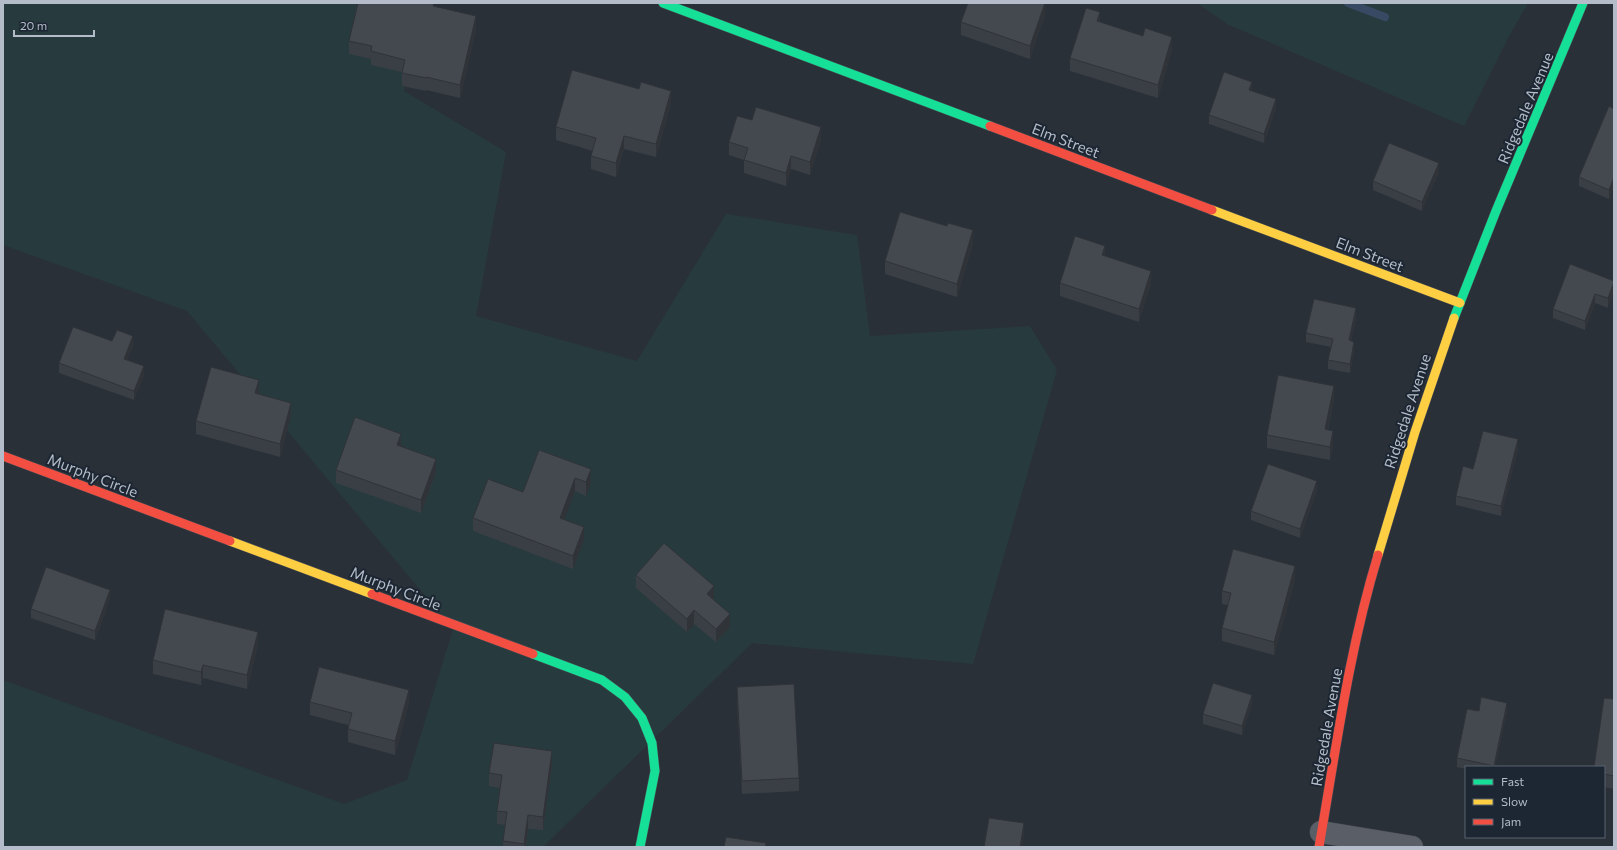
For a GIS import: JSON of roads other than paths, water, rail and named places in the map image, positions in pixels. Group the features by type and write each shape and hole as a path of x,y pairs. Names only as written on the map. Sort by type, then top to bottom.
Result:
{"street":[{"name":"Elm Street","path":"663,3 1460,303"},
{"name":"Ridgedale Avenue","path":"1320,840 1345,700 1367,596 1400,478 1446,339 1516,163 1584,3"},
{"name":"Murphy Circle","path":"3,456 602,680 616,688 634,704 646,725 654,748 655,772 640,847"},
{"path":"1320,840 1412,847"}],"waterway":[{"path":"1348,3 1385,17"}]}
